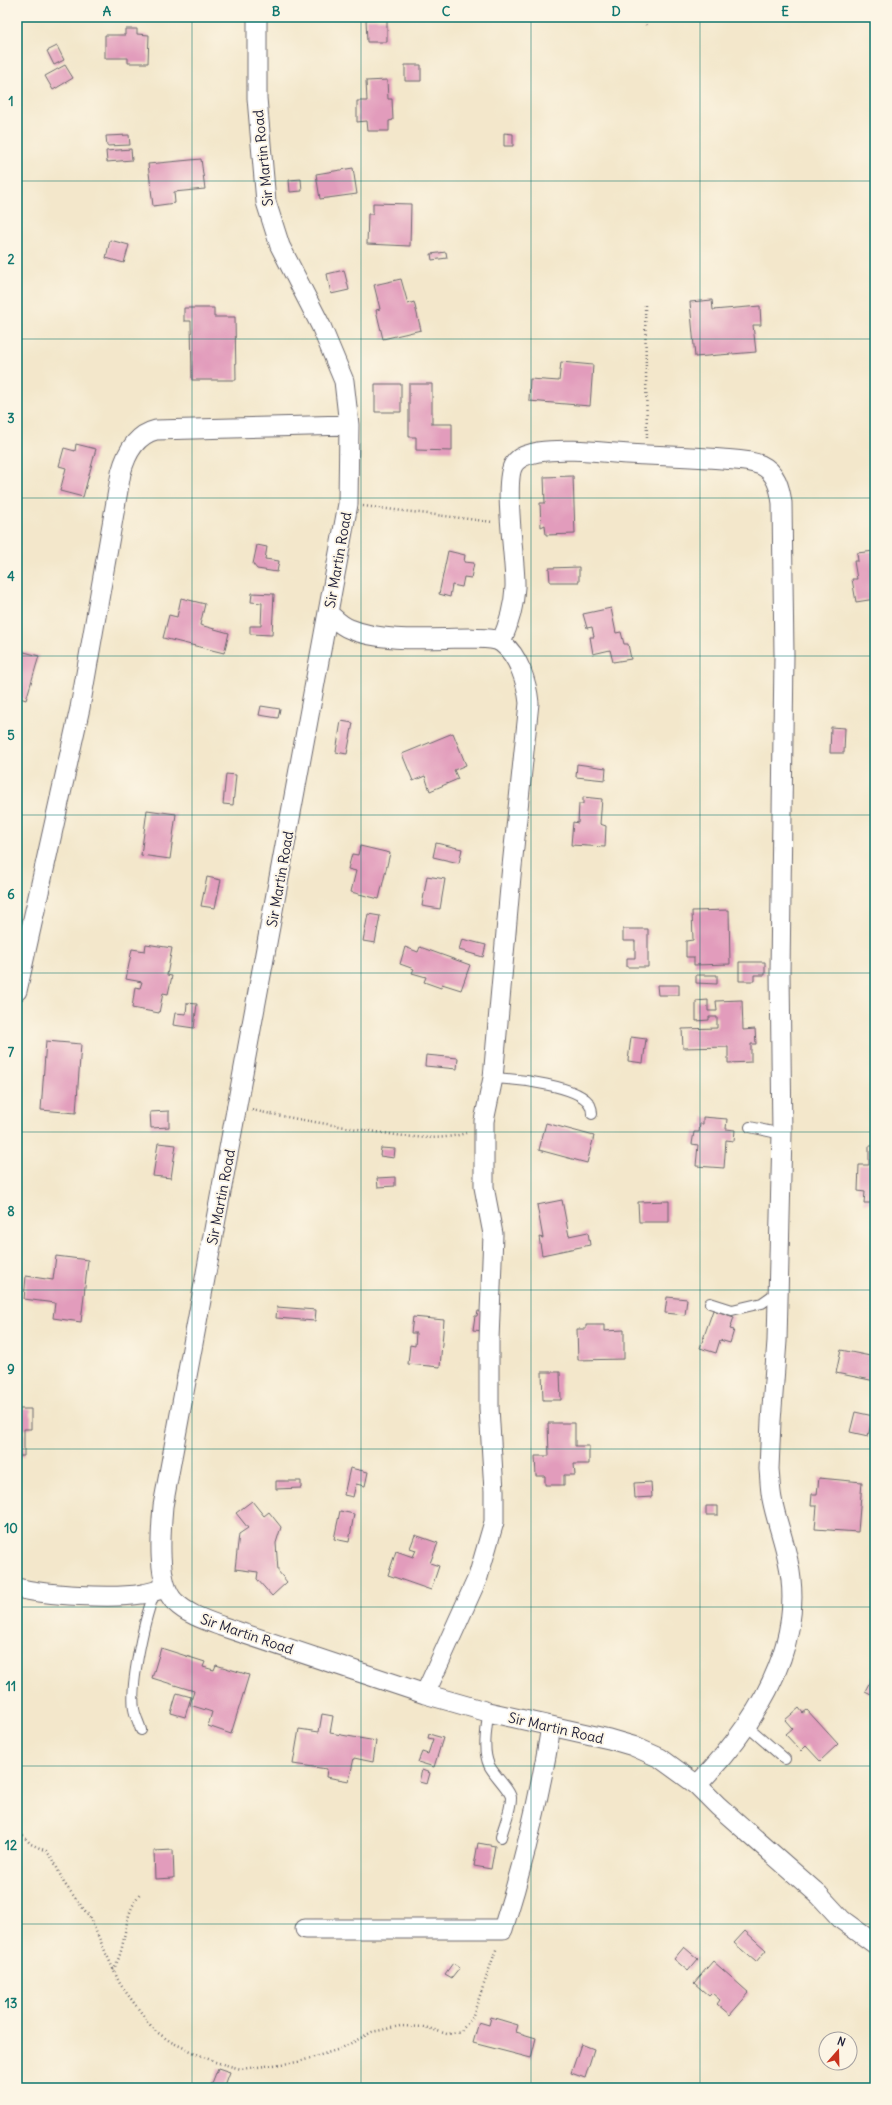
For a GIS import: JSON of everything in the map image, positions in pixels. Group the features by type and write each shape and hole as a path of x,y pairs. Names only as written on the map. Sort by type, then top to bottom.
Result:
{"street":[{"name":"Sir Martin Road","path":"257,17 256,98 266,202 280,246 321,326 344,381 350,425 348,504 238,1108 163,1506 160,1548 161,1589 174,1602 198,1618 425,1694 488,1712 633,1746 660,1758 697,1785 718,1806 819,1895 842,1920 875,1944"},
{"path":"17,991 80,708 121,473 128,453 139,438 156,430 350,425"},
{"path":"501,642 508,627 514,598 512,524 509,483 510,472 519,459 539,452 648,455 738,460 760,464 773,474 781,496 784,655 780,973 782,1134 779,1290 769,1469 771,1497 788,1561 793,1607 785,1644 773,1679 747,1726 721,1760 697,1785"},
{"path":"328,613 348,629 359,633 395,637 482,639 501,642 513,656 524,678 529,704 510,876 493,1078 484,1120 484,1194 493,1234 489,1340 489,1408 494,1491 494,1522 478,1577 425,1694"},
{"path":"17,1588 89,1595 142,1594 161,1589"},
{"path":"305,1929 503,1929 515,1893 551,1727"}],"lane":[{"path":"493,1078 532,1081 577,1094 590,1104 592,1114"},
{"path":"750,1127 782,1134"},
{"path":"710,1303 732,1310 762,1303 779,1290"},
{"path":"141,1730 134,1710 134,1698 149,1608 161,1589"},
{"path":"488,1712 486,1749 488,1763 495,1777 507,1789 511,1797 501,1837"},
{"path":"747,1726 785,1759"}],"path":[{"path":"643,17 646,25"},
{"path":"645,305 648,455"},
{"path":"348,504 512,524"},
{"path":"238,1108 301,1120 391,1134 438,1138 469,1132 484,1120"},
{"path":"17,1830 31,1844 46,1851 53,1859 64,1883 89,1916 120,1984 154,2030 171,2042 216,2062 240,2069 314,2058 340,2049 372,2032 400,2026 425,2027 447,2034 461,2031 472,2018 503,1929"},
{"path":"113,1970 121,1957 126,1921 132,1903 141,1892"}],"building":[{"path":"366,19 387,19 387,42 367,42"},
{"path":"125,29 137,29 137,34 149,35 148,63 128,63 128,58 105,58 105,35 125,35"},
{"path":"57,46 64,60 54,65 47,51"},
{"path":"65,65 73,78 53,90 45,76"},
{"path":"405,65 421,65 421,81 405,81"},
{"path":"387,80 388,99 392,99 393,120 389,121 389,131 368,131 367,121 357,122 357,101 367,101 366,81"},
{"path":"504,133 513,134 513,146 504,146"},
{"path":"129,135 130,145 107,146 106,136"},
{"path":"131,149 132,160 107,162 106,151"},
{"path":"201,159 205,189 174,192 175,203 153,206 148,164"},
{"path":"353,168 357,194 320,199 316,174"},
{"path":"301,179 302,191 290,192 289,180"},
{"path":"373,203 411,204 410,246 367,244 368,214 373,214"},
{"path":"110,240 129,245 124,263 106,258"},
{"path":"446,252 447,258 432,260 431,254"},
{"path":"344,270 349,290 331,294 327,274"},
{"path":"401,279 408,304 414,302 421,330 383,339 376,310 380,309 374,285"},
{"path":"712,300 713,310 760,306 761,325 753,325 756,352 695,357 690,302"},
{"path":"184,308 214,308 214,317 235,317 236,380 192,380 191,321 184,321"},
{"path":"561,362 593,365 590,406 529,401 530,379 559,381"},
{"path":"375,384 401,384 401,412 375,412"},
{"path":"409,384 432,384 432,424 452,424 452,451 416,450 416,437 409,437"},
{"path":"76,444 96,449 83,497 60,491 66,468 59,466 64,448 75,451"},
{"path":"573,476 575,534 546,535 545,525 541,527 540,503 545,503 544,477"},
{"path":"257,545 267,547 265,559 279,561 277,572 257,569 253,564"},
{"path":"448,551 465,555 464,562 474,563 471,578 464,577 462,587 452,585 450,597 439,594"},
{"path":"875,551 875,599 856,602 852,579 857,579 854,561 858,561 857,553"},
{"path":"579,567 579,582 550,582 549,568"},
{"path":"252,593 274,594 272,635 250,634 250,626 261,626 262,603 251,602"},
{"path":"181,598 205,604 200,625 229,633 224,653 163,638 169,615 177,617"},
{"path":"611,608 616,633 621,632 624,644 628,644 631,659 613,662 610,650 593,654 590,637 594,637 592,627 587,628 583,614"},
{"path":"17,650 39,656 26,700 17,697"},
{"path":"261,706 280,709 278,718 259,715"},
{"path":"341,721 353,723 347,754 336,752"},
{"path":"831,727 845,728 844,753 830,753"},
{"path":"453,733 466,765 454,770 458,779 430,791 425,776 413,781 402,754"},
{"path":"577,764 606,768 605,780 576,777"},
{"path":"226,774 236,775 233,805 223,804"},
{"path":"583,797 602,799 600,824 606,826 605,847 571,845 573,822 578,823 579,804 583,804"},
{"path":"147,810 176,814 170,859 141,855"},
{"path":"436,843 462,849 459,863 433,857"},
{"path":"360,846 390,853 379,899 351,892 356,871 348,869 352,854 358,855"},
{"path":"427,876 445,879 440,909 422,906"},
{"path":"207,877 221,880 215,908 201,906"},
{"path":"729,910 730,964 694,965 694,957 686,957 686,941 693,940 692,911"},
{"path":"368,914 380,916 375,943 363,941"},
{"path":"623,929 648,929 648,967 627,967 627,958 635,958 635,941 623,941"},
{"path":"462,939 486,945 483,957 459,950"},
{"path":"146,944 172,948 167,975 172,976 168,994 163,993 159,1013 132,1008 135,987 140,988 142,982 126,979 132,949 145,951"},
{"path":"405,947 418,952 420,947 470,965 461,990 442,984 441,988 424,982 426,977 412,973 414,969 400,964"},
{"path":"739,962 765,962 765,975 754,975 754,981 739,981"},
{"path":"696,975 717,975 717,984 696,983"},
{"path":"657,985 679,985 679,995 658,995"},
{"path":"708,1000 708,1011 717,1011 716,1001 742,1000 743,1030 755,1029 756,1044 751,1044 751,1062 728,1063 728,1047 683,1048 682,1029 717,1028 717,1017 709,1017 709,1020 696,1021 696,1001"},
{"path":"187,1003 197,1004 194,1028 173,1025 175,1013 186,1014"},
{"path":"631,1037 646,1039 643,1063 628,1061"},
{"path":"46,1041 81,1044 76,1113 41,1110"},
{"path":"426,1055 458,1058 457,1069 425,1066"},
{"path":"169,1111 169,1127 151,1128 150,1112"},
{"path":"703,1117 727,1119 726,1129 735,1130 734,1141 726,1140 724,1168 696,1166 698,1145 692,1144 694,1132 699,1132 700,1124 703,1124"},
{"path":"546,1123 594,1136 587,1163 539,1150"},
{"path":"158,1143 176,1145 171,1178 153,1176"},
{"path":"869,1146 875,1146 875,1203 864,1203 865,1192 858,1191 859,1165 869,1165"},
{"path":"381,1148 395,1149 394,1158 380,1156"},
{"path":"395,1177 395,1186 378,1187 377,1178"},
{"path":"562,1200 569,1236 588,1232 590,1245 542,1255 539,1237 543,1238 537,1205"},
{"path":"669,1201 669,1222 639,1222 638,1202"},
{"path":"56,1256 88,1260 81,1322 53,1318 55,1303 24,1299 26,1276 53,1280"},
{"path":"667,1297 687,1299 685,1315 665,1313"},
{"path":"277,1307 316,1310 315,1321 276,1318"},
{"path":"713,1310 734,1317 730,1329 734,1330 730,1343 720,1340 716,1353 700,1348"},
{"path":"478,1311 485,1312 484,1331 473,1330 475,1316 477,1316"},
{"path":"413,1317 444,1320 440,1367 408,1364 410,1345 415,1346 416,1333 411,1333"},
{"path":"586,1325 604,1325 604,1331 624,1330 624,1359 578,1360 577,1329 586,1329"},
{"path":"841,1350 875,1357 875,1381 836,1373"},
{"path":"542,1372 560,1372 561,1400 543,1400"},
{"path":"17,1409 31,1409 31,1429 24,1429 24,1456 17,1456"},
{"path":"855,1412 873,1416 868,1436 850,1432"},
{"path":"548,1423 575,1423 575,1446 589,1446 589,1464 574,1464 575,1475 564,1475 564,1485 545,1485 545,1476 536,1476 535,1456 549,1456"},
{"path":"350,1468 368,1472 365,1486 356,1484 353,1497 344,1495"},
{"path":"819,1478 862,1482 858,1532 815,1529 817,1506 811,1506 812,1494 817,1494"},
{"path":"276,1481 301,1481 301,1488 276,1489"},
{"path":"651,1482 652,1497 635,1498 634,1483"},
{"path":"252,1501 264,1516 269,1512 281,1527 276,1543 278,1571 287,1582 272,1596 257,1579 258,1572 235,1569 239,1534 248,1528 236,1513"},
{"path":"706,1506 718,1506 718,1515 706,1515"},
{"path":"340,1511 354,1514 349,1542 334,1539"},
{"path":"415,1535 438,1543 430,1563 439,1566 431,1590 388,1575 396,1551 413,1557 416,1550 410,1548"},
{"path":"161,1648 205,1662 203,1667 214,1670 216,1665 249,1675 231,1734 208,1726 212,1712 190,1705 194,1691 152,1678"},
{"path":"873,1676 875,1678 875,1696 865,1691"},
{"path":"177,1693 191,1697 185,1717 171,1713"},
{"path":"799,1708 803,1713 807,1710 838,1744 820,1761 806,1746 801,1751 785,1734 792,1728 785,1720"},
{"path":"322,1714 333,1716 330,1733 376,1741 373,1762 354,1758 349,1781 326,1777 327,1769 293,1764 299,1729 319,1732"},
{"path":"429,1734 443,1738 434,1767 418,1762 422,1752 428,1754 433,1739 428,1738"},
{"path":"422,1770 430,1773 427,1784 419,1782"},
{"path":"478,1843 495,1846 491,1869 474,1866"},
{"path":"173,1850 174,1878 155,1879 154,1851"},
{"path":"745,1931 766,1950 756,1962 734,1943"},
{"path":"684,1947 698,1959 688,1971 674,1959"},
{"path":"713,1961 749,1993 730,2015 717,2004 720,2000 712,1993 709,1996 694,1983"},
{"path":"453,1963 460,1968 452,1978 445,1974"},
{"path":"491,2017 518,2025 516,2032 536,2038 531,2058 473,2043 479,2022 489,2025"},
{"path":"581,2044 594,2049 585,2078 571,2073"},
{"path":"218,2068 230,2072 224,2088 210,2088"}]}
